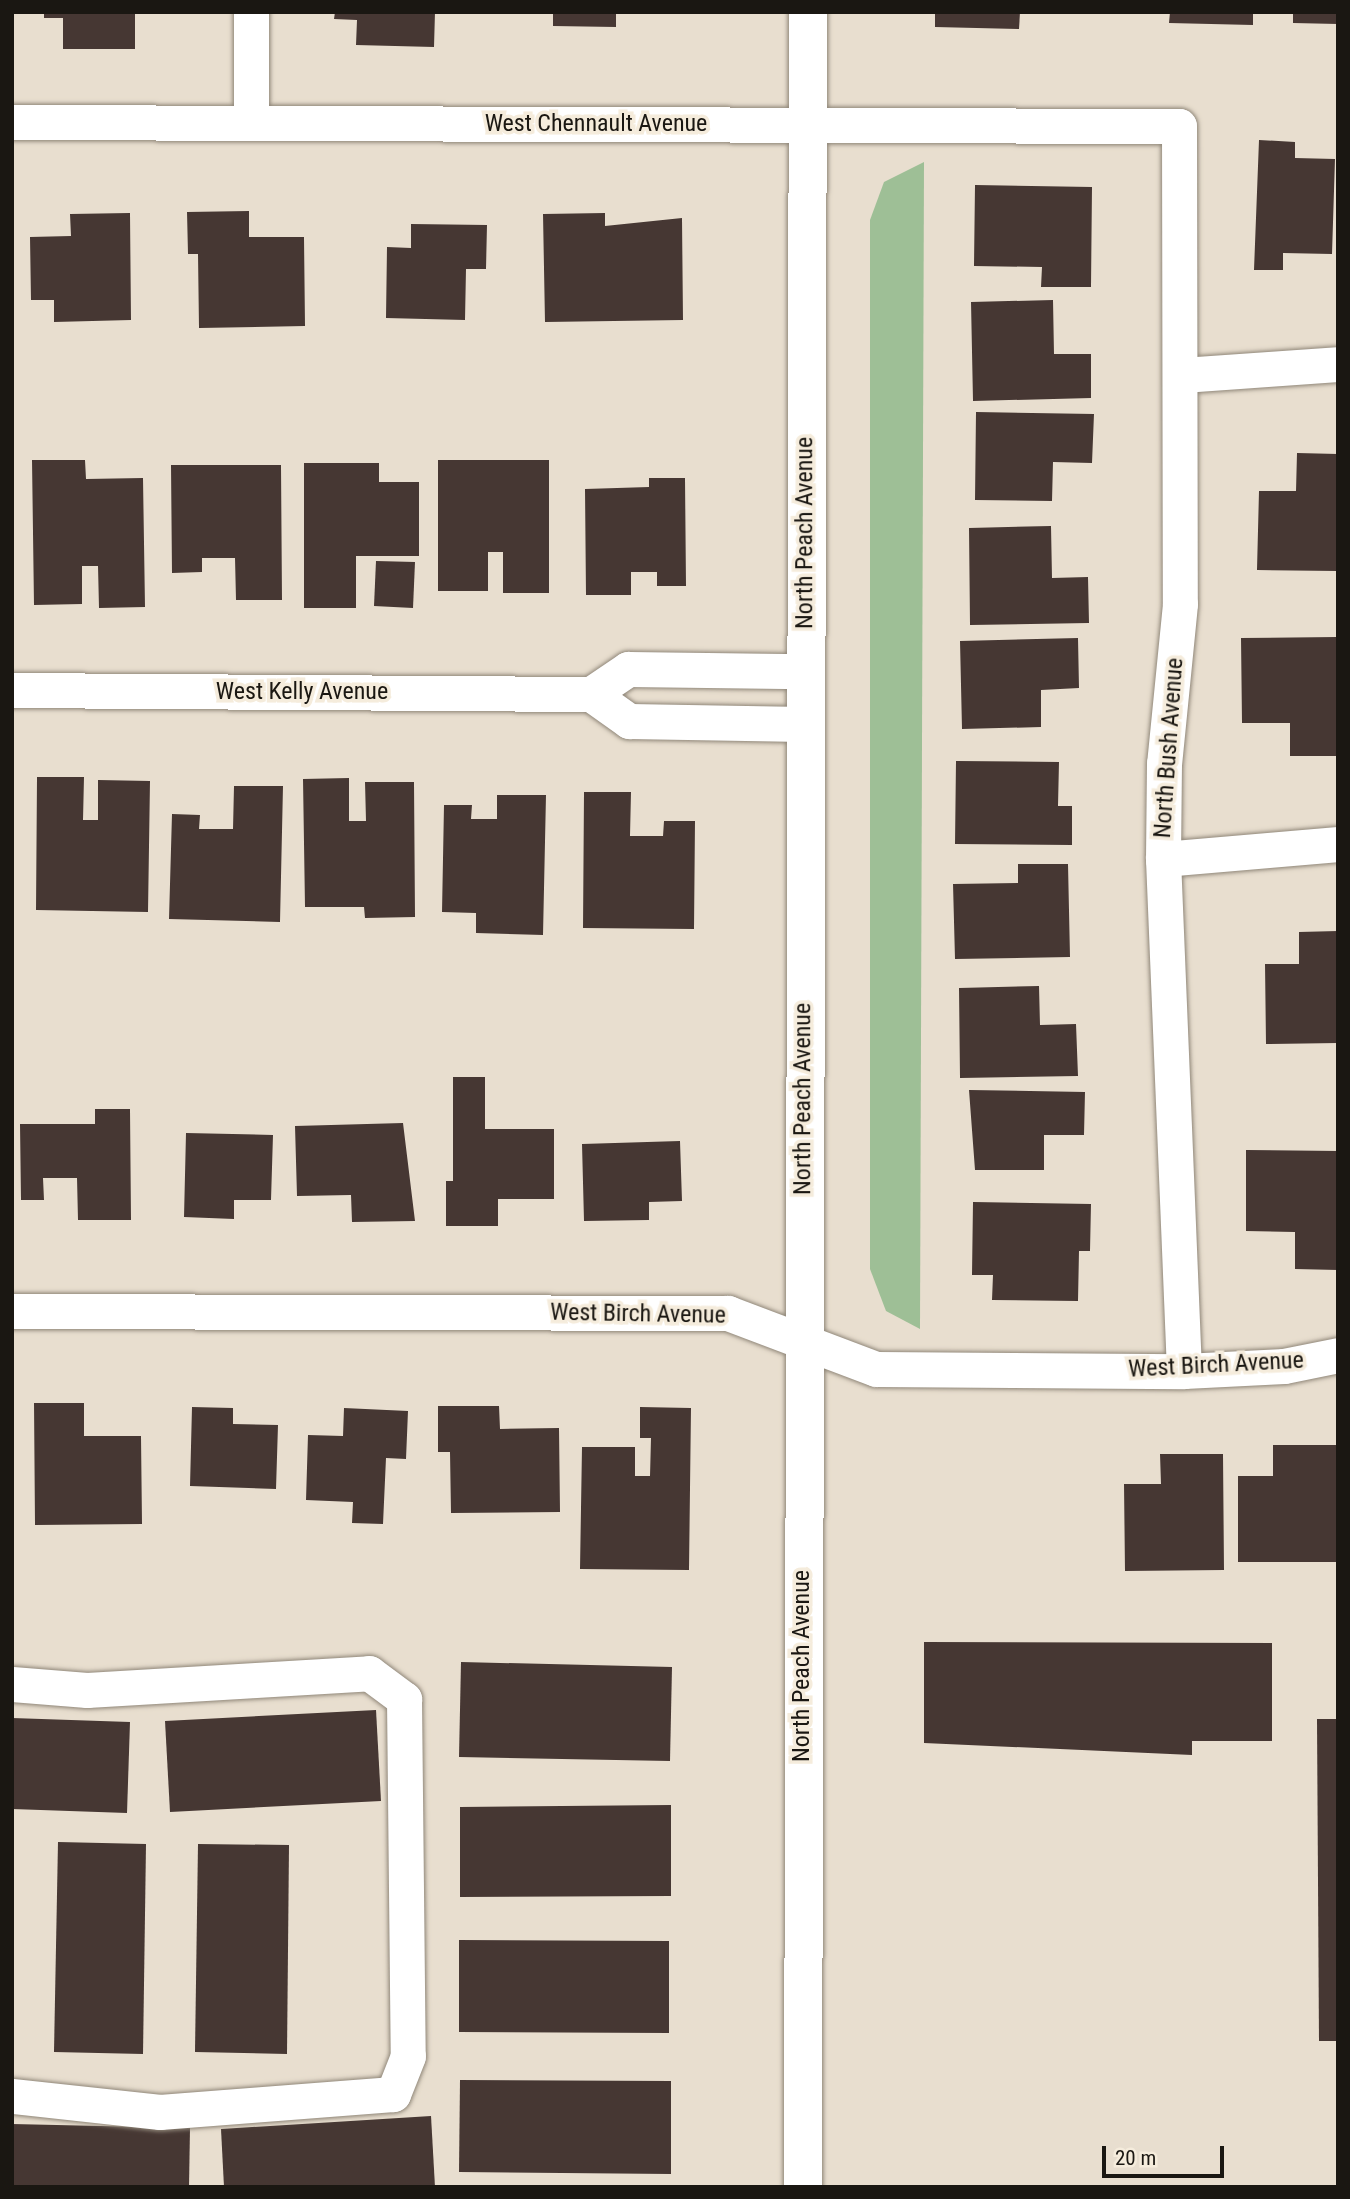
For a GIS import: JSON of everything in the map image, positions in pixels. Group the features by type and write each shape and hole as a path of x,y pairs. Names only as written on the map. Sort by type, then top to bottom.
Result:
{"street":[{"path":"251,12 251,123"},
{"name":"North Peach Avenue","path":"803,2187 802,1341 807,12"},
{"name":"West Chennault Avenue","path":"12,122 1179,126"},
{"name":"North Bush Avenue","path":"1179,126 1182,375 1180,604 1164,763 1163,859 1184,1371"},
{"path":"1182,375 1338,363"},
{"path":"804,671 628,668 591,694 629,721 804,724"},
{"name":"West Kelly Avenue","path":"12,690 591,694"},
{"path":"1163,859 1338,844"},
{"name":"West Birch Avenue","path":"12,1311 728,1313 876,1369 1184,1371 1284,1366 1338,1355"},
{"path":"12,1684 87,1690 369,1673 404,1699 408,2056 393,2094 160,2112 12,2096"}],"green space":[{"path":"924,162 920,1329 886,1311 870,1269 870,220 884,182"}],"building":[{"path":"44,12 135,12 135,49 63,49 63,18 44,18"},
{"path":"335,12 435,12 434,47 356,45 357,20 334,19"},
{"path":"553,12 616,12 616,27 553,26"},
{"path":"935,12 1020,12 1019,29 935,27"},
{"path":"1170,12 1253,12 1253,25 1169,23"},
{"path":"1293,12 1338,12 1338,24 1293,23"},
{"path":"1259,140 1295,142 1295,158 1335,159 1332,254 1283,253 1283,270 1254,270"},
{"path":"975,185 1092,187 1091,287 1041,287 1042,267 974,266"},
{"path":"249,211 249,237 304,237 305,326 199,328 198,254 188,254 187,212"},
{"path":"130,213 131,320 54,322 54,300 31,300 30,237 71,236 70,214"},
{"path":"605,213 605,226 682,218 683,320 545,322 543,214"},
{"path":"411,224 487,225 486,269 466,269 465,320 386,318 387,247 411,248"},
{"path":"1053,300 1054,354 1091,354 1091,398 973,401 971,302"},
{"path":"976,412 1094,414 1092,463 1053,462 1052,501 975,500"},
{"path":"1297,453 1338,454 1338,571 1257,570 1259,491 1296,491"},
{"path":"32,460 85,460 86,479 143,478 145,607 99,608 98,566 82,566 82,604 34,605"},
{"path":"438,460 549,460 549,593 503,593 503,552 488,552 488,591 438,591"},
{"path":"304,463 379,463 379,482 419,482 419,556 356,556 356,608 304,608"},
{"path":"171,465 281,465 282,600 236,600 235,558 202,558 202,572 172,573"},
{"path":"649,478 685,478 686,586 657,586 657,572 631,572 631,595 586,595 585,489 649,487"},
{"path":"1051,526 1052,578 1088,577 1089,623 970,625 969,528"},
{"path":"376,561 415,562 413,608 374,606"},
{"path":"1337,637 1338,756 1290,756 1290,723 1242,723 1241,638"},
{"path":"1078,638 1079,688 1041,690 1041,727 962,729 960,641"},
{"path":"956,761 1059,762 1058,806 1072,806 1072,845 955,844"},
{"path":"37,777 84,777 83,820 98,820 98,780 150,781 148,912 36,910"},
{"path":"349,778 349,821 366,821 365,782 414,782 415,917 365,918 364,907 305,907 303,779"},
{"path":"234,786 283,786 280,922 169,919 172,814 200,815 199,829 233,829"},
{"path":"584,792 631,792 630,836 663,836 664,821 695,821 694,929 583,928"},
{"path":"497,795 546,795 543,935 476,933 476,913 442,912 444,805 472,805 471,819 497,819"},
{"path":"1018,864 1068,864 1070,957 955,959 953,884 1018,883"},
{"path":"1338,931 1338,1043 1266,1044 1265,964 1299,964 1299,932"},
{"path":"1039,986 1040,1025 1076,1024 1078,1076 960,1078 959,988"},
{"path":"453,1077 485,1077 485,1129 554,1129 554,1199 498,1199 498,1226 446,1226 446,1181 453,1181"},
{"path":"969,1090 1085,1092 1084,1135 1044,1135 1044,1170 975,1170"},
{"path":"95,1109 130,1109 131,1220 78,1220 77,1178 43,1178 44,1200 21,1200 20,1124 95,1124"},
{"path":"403,1123 415,1221 352,1222 351,1195 297,1196 295,1126"},
{"path":"186,1133 273,1135 271,1200 234,1200 234,1219 184,1217"},
{"path":"680,1141 682,1201 649,1202 649,1220 584,1221 582,1144"},
{"path":"1246,1150 1338,1151 1338,1270 1295,1269 1295,1232 1246,1231"},
{"path":"973,1202 1091,1204 1090,1251 1079,1251 1078,1301 992,1300 993,1275 972,1275"},
{"path":"34,1403 84,1403 84,1436 141,1436 142,1524 35,1525"},
{"path":"438,1406 499,1406 500,1429 559,1428 560,1512 451,1513 450,1452 438,1452"},
{"path":"192,1407 233,1408 233,1424 278,1425 276,1489 190,1486"},
{"path":"640,1407 691,1408 689,1570 580,1569 582,1447 635,1447 635,1476 650,1476 651,1438 640,1438"},
{"path":"344,1408 408,1411 406,1459 386,1458 383,1524 352,1523 353,1502 306,1500 308,1435 343,1436"},
{"path":"1273,1445 1337,1445 1337,1562 1238,1562 1238,1476 1273,1476"},
{"path":"1160,1454 1223,1454 1224,1570 1125,1571 1124,1484 1161,1484"},
{"path":"924,1642 1272,1643 1272,1741 1192,1741 1192,1755 924,1743"},
{"path":"461,1662 672,1667 670,1761 459,1757"},
{"path":"376,1710 381,1801 170,1812 165,1721"},
{"path":"12,1718 130,1722 127,1813 12,1809"},
{"path":"1317,1719 1338,1719 1338,2041 1319,2041"},
{"path":"671,1805 671,1896 460,1897 460,1807"},
{"path":"58,1842 146,1844 143,2054 54,2052"},
{"path":"198,1844 289,1845 287,2054 195,2052"},
{"path":"459,1940 669,1941 669,2033 459,2032"},
{"path":"460,2080 671,2081 671,2174 459,2172"},
{"path":"431,2116 435,2187 224,2187 221,2129"},
{"path":"12,2124 190,2128 189,2187 12,2187"}]}
